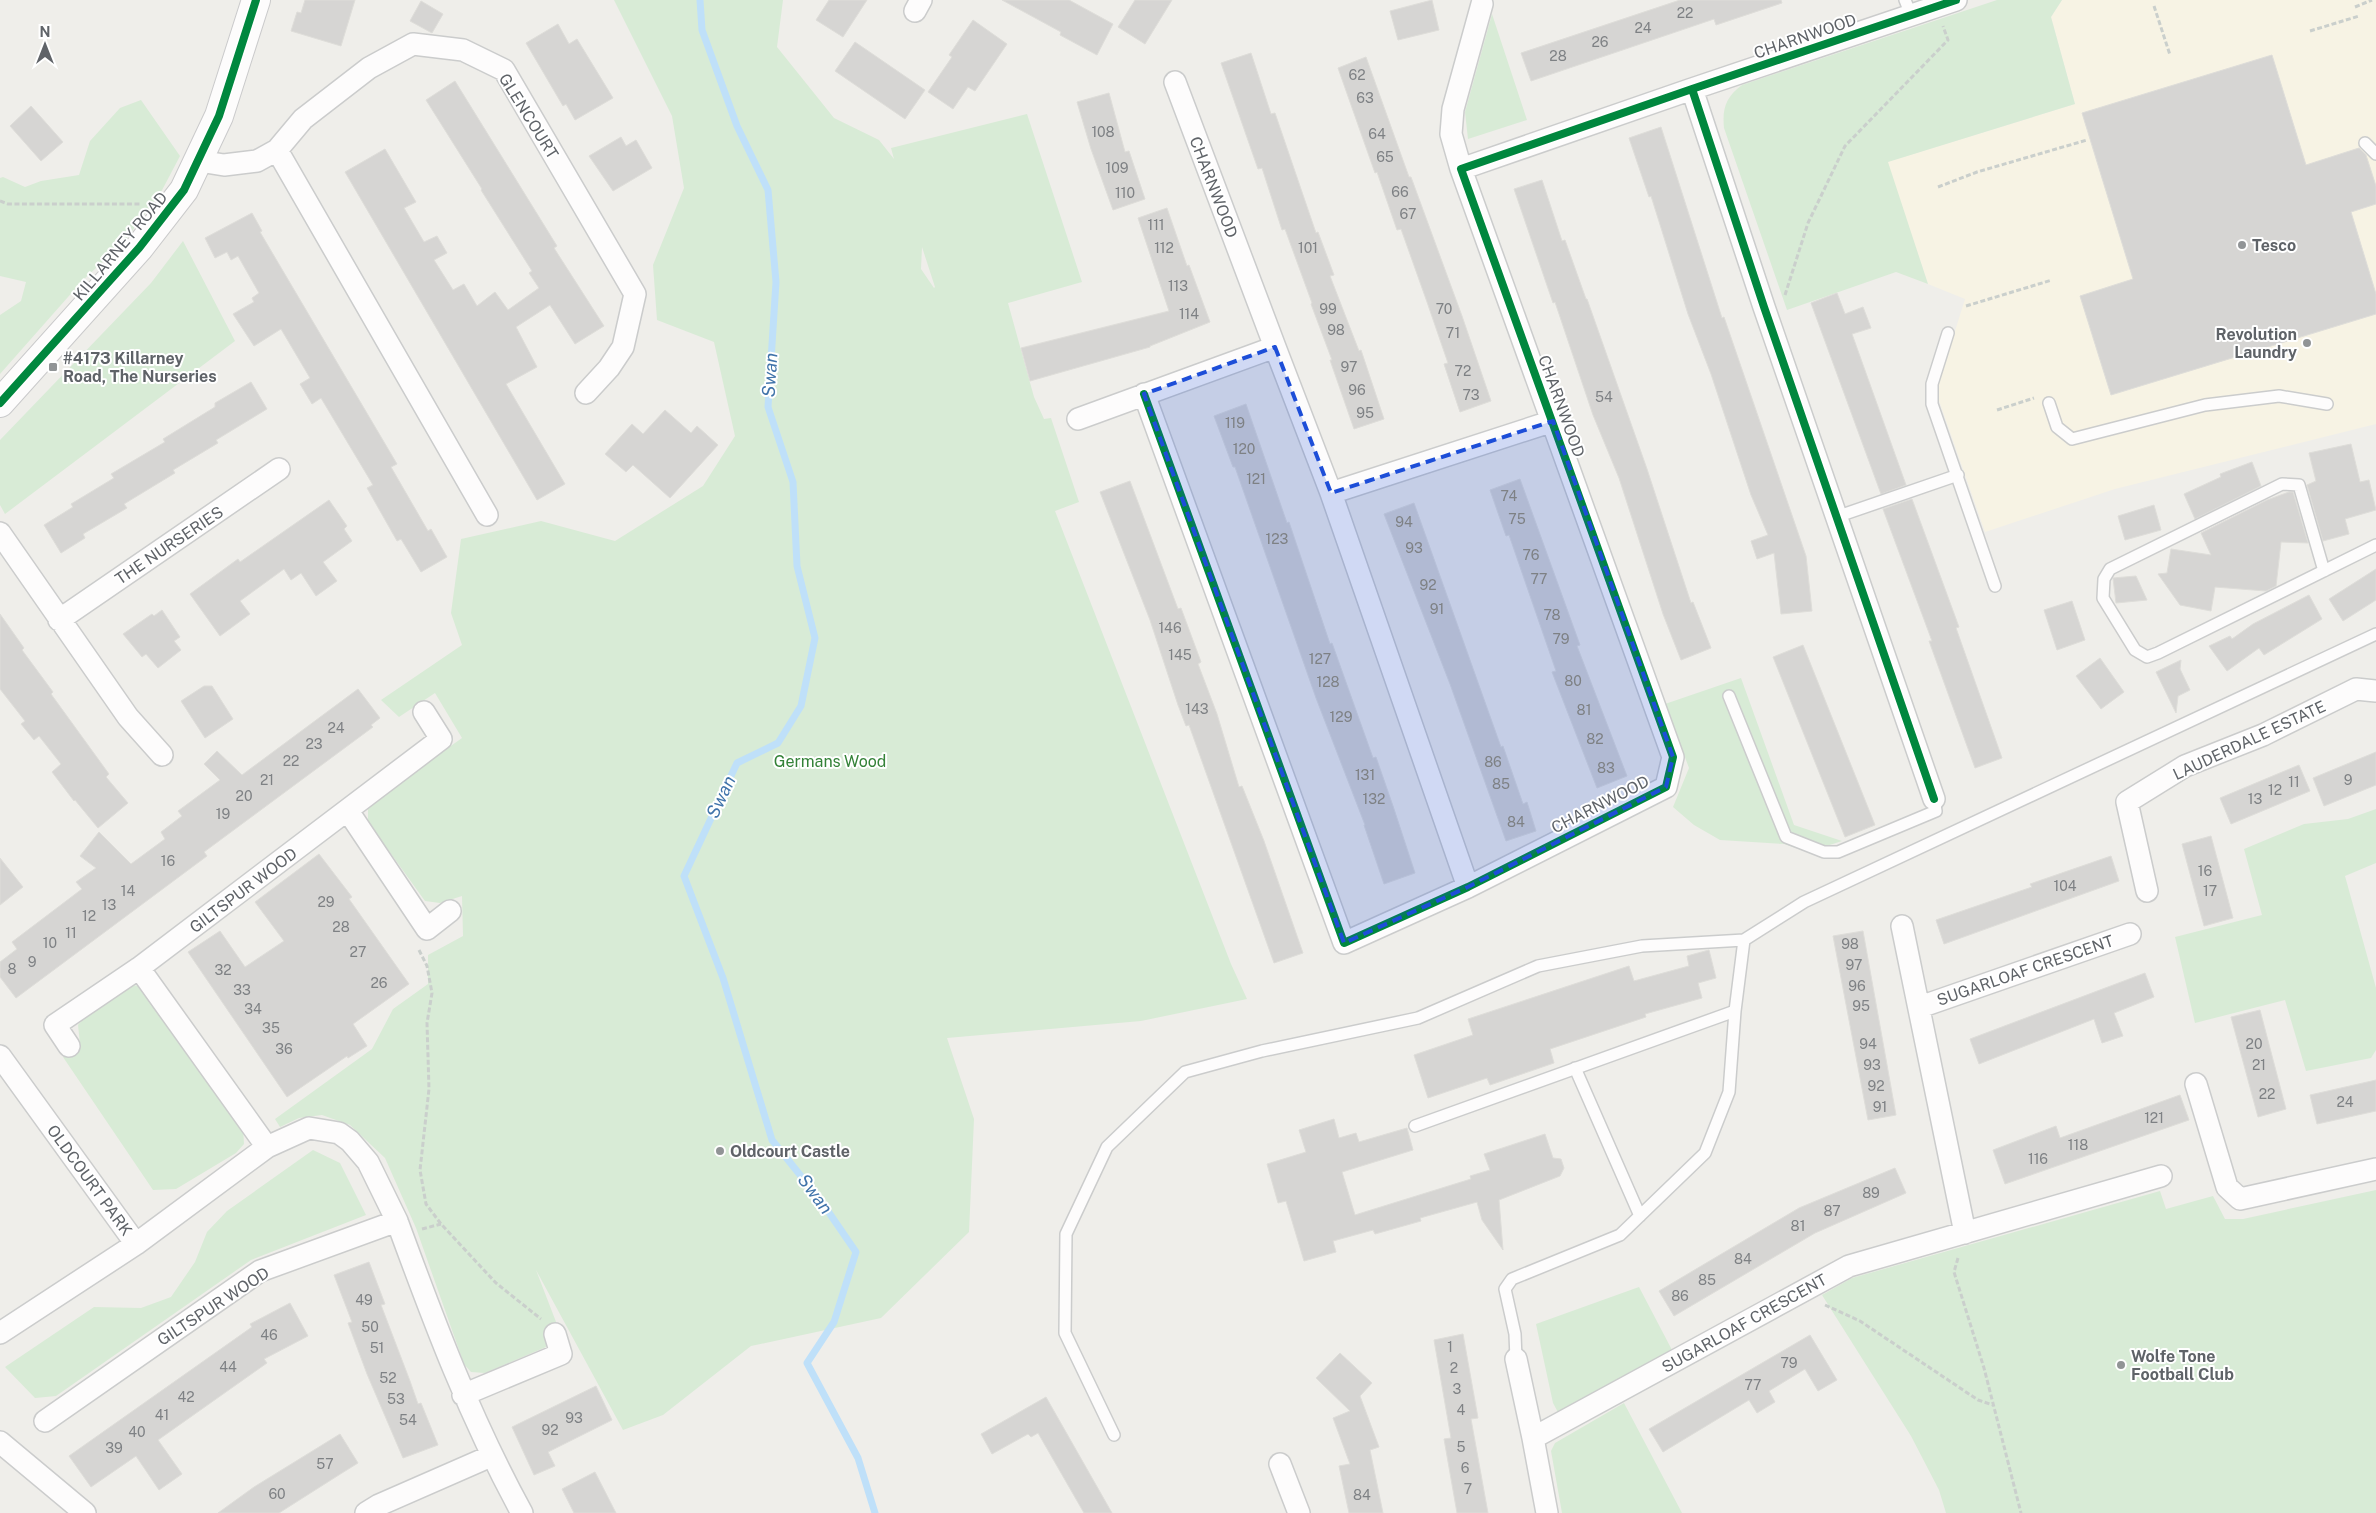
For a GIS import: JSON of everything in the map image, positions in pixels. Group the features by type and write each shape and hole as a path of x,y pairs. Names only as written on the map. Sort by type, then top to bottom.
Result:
{"main road":[{"name":"KILLARNEY ROAD","path":"0,403 164,218 184,190 219,116 256,0"}],"street":[{"name":"CHARNWOOD","path":"1461,169 1692,88 1908,8 1946,3"},
{"name":"CHARNWOOD","path":"1144,394 1344,943 1468,887 1666,787 1673,757 1461,169 1451,134 1452,109 1482,4"},
{"name":"GLENCOURT","path":"199,161 224,165 258,161 277,150 303,119 369,68 413,44 463,50 504,70 635,294 623,347 609,368 586,393"},
{"name":"CHARNWOOD","path":"1175,82 1332,493 1468,887"},
{"path":"1692,88 1764,307 1934,799"},
{"path":"277,150 487,515"},
{"path":"1078,419 1275,347"},
{"name":"CHARNWOOD","path":"1332,493 1553,421"},
{"name":"THE NURSERIES","path":"59,620 278,469"},
{"path":"0,534 128,717 162,755"},
{"name":"LAUDERDALE ESTATE","path":"2147,891 2127,802 2185,766 2263,735 2356,689 2376,691"},
{"name":"GILTSPUR WOOD","path":"68,1046 55,1024 139,968 441,739 424,712"},
{"path":"348,811 427,929 450,911"},
{"name":"SUGARLOAF CRESCENT","path":"1902,926 1965,1233"},
{"name":"SUGARLOAF CRESCENT","path":"1920,1007 2130,934"},
{"path":"139,968 267,1147"},
{"name":"OLDCOURT PARK","path":"0,1056 136,1244 0,1334"},
{"path":"2196,1084 2227,1188 2240,1199 2376,1169"},
{"path":"136,1244 267,1147 309,1128 339,1133 350,1141 368,1162 397,1220 463,1395 491,1456 522,1513"},
{"name":"SUGARLOAF CRESCENT","path":"1533,1438 1849,1266 2161,1176"},
{"name":"GILTSPUR WOOD","path":"45,1421 260,1272 397,1220"},
{"path":"463,1395 561,1354 555,1334"},
{"path":"1516,1359 1547,1513"},
{"path":"0,1442 85,1513"},
{"path":"366,1513 379,1504 491,1456"},
{"path":"1280,1464 1299,1513"}],"lane":[{"path":"2365,143 2376,154"},
{"path":"1948,334 1932,384 1932,404 1995,586"},
{"path":"2049,403 2056,427 2072,440 2205,405 2279,396 2327,404"},
{"path":"1836,517 1958,475"},
{"path":"2324,571 2299,485 2291,483 2282,484 2110,569 2104,579 2103,598 2135,650 2147,657 2324,571 2376,545"},
{"path":"1114,1435 1065,1333 1066,1234 1107,1147 1185,1072 1262,1051 1418,1018 1538,966 1642,946 1744,940 1804,902 2376,634"},
{"path":"1729,696 1786,837 1824,852 1838,852 1936,811 1934,799"},
{"path":"1516,1359 1515,1334 1505,1289 1512,1279 1620,1235 1705,1153 1729,1092 1735,1011 1744,940"},
{"path":"1416,1126 1735,1011"},
{"path":"1576,1068 1640,1216"}],"path":[{"path":"2355,7 2372,0"},
{"path":"1764,307 1783,302 1808,223 1845,146 1948,40 1946,3"},
{"path":"2154,6 2170,55"},
{"path":"2310,31 2359,16"},
{"path":"1938,187 1977,172 2087,140"},
{"path":"0,201 8,204 145,204 164,218"},
{"path":"1966,306 2052,280"},
{"path":"1997,410 2038,397"},
{"path":"419,950 427,966 432,994 427,1023 429,1089 420,1170 426,1204 441,1224 496,1284 535,1312 555,1334"},
{"path":"1965,1233 1954,1272 1984,1368 2020,1513"},
{"path":"1799,1293 1860,1321 1978,1400 1993,1404"}],"highlighted area":[{"path":"1275,347 1331,493 1553,421 1673,757 1666,787 1468,887 1344,943 1144,394"}],"shaded area":[{"path":"2062,0 2376,0 2376,424 2115,489 1985,532 1936,392 1965,299 1928,284 1887,162 2075,104 2051,17"}],"green space":[{"name":"Germans Wood","path":"614,0 783,0 777,47 834,118 879,140 894,159 891,148 1027,114 1082,282 1008,303 1034,397 1044,419 1051,418 1079,502 1055,511 1231,964 1247,999 1141,1021 947,1038 974,1119 969,1232 881,1318 751,1346 663,1415 623,1430 536,1270 558,1327 546,1335 546,1347 485,1373 471,1372 464,1364 416,1228 385,1158 350,1125 322,1115 299,1118 280,1127 275,1119 372,1049 393,1009 428,984 428,955 463,936 462,896 440,903 425,901 368,822 368,809 378,798 462,738 435,693 399,717 381,700 462,645 451,613 461,539 541,521 615,541 703,486 735,436 714,342 657,320 653,265 684,188 672,116","holes":["922,247 935,287 921,269"]},
{"path":"1997,0 2062,0 2051,17 2075,104 1888,162 1928,284 1896,272 1787,310 1724,128 1726,104 1732,94 1742,85"},
{"path":"1492,14 1527,120 1468,139 1465,112"},
{"path":"141,100 180,156 160,194 123,243 83,280 0,374 0,315 21,301 26,282 0,276 0,178 3,177 25,187 41,181 79,175 90,141 120,108"},
{"path":"183,241 235,341 5,514 0,505 0,440 151,283"},
{"path":"1741,678 1794,825 1842,841 1808,852 1784,844 1720,840 1694,825 1673,807 1689,768 1665,704"},
{"path":"2376,809 2376,863 2345,876 2376,988 2376,1050 2371,1058 2306,1071 2285,1000 2195,1023 2175,937 2262,915 2244,849 2304,824 2348,819"},
{"path":"126,984 145,987 243,1127 244,1144 236,1153 176,1189 153,1190 63,1057 80,1044 78,1025 95,1005"},
{"path":"313,1150 340,1163 366,1215 251,1260 56,1396 35,1398 5,1367 94,1307 141,1308 171,1297 195,1262 207,1232 227,1211"},
{"name":"Wolfe Tone Football Club","path":"2376,1190 2376,1513 1946,1513 1939,1490 1911,1436 1822,1295 1852,1278 2160,1191 2166,1209 2213,1196 2225,1219 2243,1219"},
{"path":"1639,1287 1672,1350 1560,1416 1553,1403 1536,1324"},
{"path":"1624,1403 1682,1513 1562,1513 1551,1451 1555,1443"}],"building":[{"path":"305,0 355,0 341,46 291,31 297,12 301,13"},
{"path":"829,0 867,0 843,37 816,20"},
{"path":"1002,0 1069,0 1113,24 1097,55 1060,35 1061,32"},
{"path":"1135,0 1172,0 1145,44 1118,27"},
{"path":"1432,0 1439,30 1398,40 1390,11"},
{"path":"1680,0 1781,0 1782,3 1716,25 1714,19 1531,81 1521,53"},
{"path":"421,1 443,14 432,33 410,21"},
{"path":"973,20 1007,44 975,91 968,87 953,109 928,92 952,57 949,55"},
{"path":"558,24 569,44 577,39 613,98 575,120 566,104 563,106 526,43"},
{"path":"855,42 925,90 905,119 835,71"},
{"path":"1251,53 1271,114 1275,113 1316,233 1318,232 1334,275 1330,276 1359,351 1361,350 1384,419 1354,429 1312,303 1285,229 1282,230 1262,168 1258,169 1221,63"},
{"name":"Tesco","path":"2272,55 2306,165 2359,148 2366,155 2376,186 2376,204 2351,212 2376,294 2376,314 2111,395 2080,296 2133,279 2082,113"},
{"path":"1366,57 1462,316 1491,401 1460,412 1444,364 1448,363 1427,302 1401,229 1397,230 1377,172 1375,173 1338,68"},
{"path":"455,81 557,246 554,248 604,326 575,344 550,305 516,327 537,367 506,384 565,484 537,500 345,172 385,149 416,202 404,208 424,242 437,236 447,253 434,260 453,290 464,284 477,306 495,292 508,310 539,288 529,273 532,271 426,100"},
{"path":"1109,93 1125,152 1129,151 1145,199 1113,210 1091,149 1077,102"},
{"path":"31,106 63,142 41,161 10,126"},
{"path":"1661,127 1722,318 1724,317 1806,556 1812,611 1781,614 1774,553 1757,559 1751,541 1768,535 1751,495 1711,374 1688,314 1651,196 1649,197 1629,138"},
{"path":"621,137 626,146 636,140 652,168 613,191 589,156"},
{"path":"1542,180 1562,241 1565,240 1587,299 1647,469 1691,603 1693,602 1711,648 1681,660 1663,614 1619,478 1593,415 1514,189"},
{"path":"1167,208 1187,266 1189,265 1210,322 1150,347 1030,381 1021,348 1169,311 1138,218"},
{"path":"252,213 262,231 260,232 397,464 391,467 428,531 431,529 447,557 421,572 401,539 397,541 367,488 373,485 321,398 312,404 300,384 310,378 281,329 254,346 233,314 254,302 252,298 259,293 238,256 231,260 227,252 215,258 205,238"},
{"path":"1837,293 1845,314 1863,307 1871,328 1852,334 1906,485 1881,494 1811,303"},
{"path":"251,382 267,409 216,440 218,443 173,470 175,473 124,504 127,508 83,534 85,538 61,553 44,525 73,507 71,504 114,478 111,474 165,442 163,439 215,407 215,403"},
{"path":"1246,404 1287,523 1289,522 1330,644 1332,643 1373,758 1376,757 1415,873 1384,884 1365,825 1316,698 1235,467 1233,467 1214,416"},
{"path":"665,410 691,433 697,426 718,445 670,498 633,465 626,472 605,454 632,424 643,434"},
{"path":"2351,444 2360,482 2369,480 2376,510 2345,519 2349,534 2323,541 2307,485 2316,481 2309,453"},
{"path":"2252,462 2261,486 2195,519 2184,494 2221,477 2220,474"},
{"path":"1520,479 1580,645 1577,646 1627,776 1597,788 1552,672 1556,671 1509,535 1506,536 1490,490"},
{"path":"1130,481 1178,609 1181,608 1201,662 1198,664 1217,714 1239,787 1242,786 1264,841 1303,953 1274,963 1189,725 1186,726 1150,620 1100,492"},
{"path":"2293,492 2308,543 2281,542 2276,586 2266,591 2215,587 2211,611 2180,605 2158,574 2167,573 2171,549 2211,555 2201,533 2267,500"},
{"path":"1912,499 1959,627 1956,628 2002,758 1975,768 1929,641 1932,641 1883,509"},
{"path":"329,500 347,526 344,529 352,541 323,562 337,581 316,596 301,573 291,580 284,569 240,601 250,614 220,636 190,594 238,559 240,562"},
{"path":"1414,503 1501,747 1503,746 1523,804 1527,802 1536,831 1506,841 1450,684 1384,514"},
{"path":"2154,505 2161,530 2125,540 2118,516"},
{"path":"2376,569 2376,600 2343,621 2329,599"},
{"path":"2136,576 2147,600 2116,603 2113,578"},
{"path":"2309,595 2322,619 2264,655 2259,648 2227,671 2209,646 2230,636 2232,639 2253,624"},
{"path":"2072,601 2085,640 2057,650 2044,610"},
{"path":"162,610 180,637 174,641 181,650 158,668 146,654 142,657 123,634 152,614 154,616"},
{"path":"0,614 24,648 22,650 53,692 51,694 109,774 106,777 128,803 98,828 52,772 61,764 39,736 34,740 21,724 25,721 0,689"},
{"path":"1803,645 1875,825 1845,837 1773,657"},
{"path":"2100,658 2124,692 2101,709 2076,676"},
{"path":"2181,660 2180,669 2190,690 2178,696 2176,713 2156,672"},
{"path":"204,686 212,686 233,719 205,738 181,701"},
{"path":"358,689 380,718 371,725 373,727 204,852 207,856 16,998 0,977 0,962 17,949 12,942 82,889 76,882 96,868 80,856 99,832 131,864 165,839 161,832 182,816 178,811 220,780 204,764 217,751 242,775"},
{"path":"2376,752 2376,785 2324,806 2313,778"},
{"path":"2299,765 2310,791 2231,824 2220,798"},
{"path":"2211,836 2233,918 2204,926 2182,844"},
{"path":"319,854 352,897 349,899 409,984 353,1024 367,1046 348,1058 347,1056 287,1097 188,952 220,931 245,967 284,941 255,902"},
{"path":"2111,856 2119,881 1944,944 1936,920 2032,887 2030,884"},
{"path":"0,858 23,887 0,905"},
{"path":"1863,931 1896,1115 1868,1120 1833,936"},
{"path":"1709,950 1716,978 1698,983 1702,998 1645,1014 1646,1017 1550,1049 1554,1063 1490,1085 1487,1078 1428,1098 1414,1055 1473,1035 1468,1019 1629,966 1634,981 1689,966 1687,956"},
{"path":"2145,973 2154,997 2114,1013 2123,1036 2102,1043 2094,1019 1979,1064 1970,1039"},
{"path":"2260,1010 2286,1109 2258,1117 2231,1017"},
{"path":"2376,1080 2376,1111 2317,1124 2310,1095"},
{"path":"2180,1095 2189,1120 2005,1184 1993,1150 2056,1126 2060,1138"},
{"path":"1334,1119 1339,1138 1356,1133 1359,1142 1407,1128 1413,1150 1342,1172 1355,1215 1471,1179 1470,1176 1490,1170 1484,1154 1545,1134 1553,1158 1561,1159 1564,1168 1560,1176 1499,1200 1503,1250 1482,1220 1477,1202 1420,1218 1421,1221 1375,1234 1373,1230 1333,1241 1336,1252 1304,1261 1286,1201 1278,1203 1267,1164 1306,1152 1299,1130"},
{"path":"1895,1168 1906,1193 1815,1233 1674,1316 1659,1291 1799,1208"},
{"path":"369,1262 385,1304 381,1305 418,1404 421,1403 438,1445 403,1458 367,1374 348,1323 352,1322 334,1275"},
{"path":"290,1303 308,1336 264,1359 267,1363 158,1440 182,1474 159,1490 136,1456 91,1487 69,1456 252,1327 250,1324"},
{"path":"1463,1334 1478,1418 1471,1419 1488,1513 1457,1513 1444,1439 1451,1438 1434,1340"},
{"path":"1810,1335 1837,1380 1818,1391 1805,1369 1769,1391 1775,1402 1757,1413 1749,1400 1663,1452 1649,1429"},
{"path":"1340,1353 1372,1383 1360,1396 1379,1447 1370,1450 1383,1513 1349,1513 1339,1466 1350,1464 1333,1418 1350,1411 1316,1378"},
{"path":"596,1386 612,1420 548,1452 555,1466 534,1475 512,1427"},
{"path":"1046,1397 1112,1513 1084,1513 1038,1433 1031,1437 1028,1434 992,1454 981,1434"},
{"path":"340,1434 358,1463 279,1513 218,1513 254,1487"},
{"path":"595,1472 616,1513 574,1513 562,1489"}],"waterway":[{"name":"Swan","path":"700,0 702,30 737,126 768,190 776,282 768,407 793,482 797,566 815,638 801,706 778,743 737,763 684,876 723,978 772,1140 821,1201 856,1252 834,1322 807,1363 858,1458 875,1513"}],"cycle path":[{"path":"0,403 139,248 184,190 219,116 256,0"},
{"path":"1934,799 1764,307 1692,89 1956,0"},
{"path":"1144,394 1344,943 1468,887 1666,787 1673,757 1461,169 1692,89"}],"place":[{"name":"Tesco","path":"2242,245"},
{"name":"Revolution Laundry","path":"2307,343"},
{"name":"#4173 Killarney Road, The Nurseries","path":"53,367"},
{"name":"Oldcourt Castle","path":"720,1151"},
{"name":"Wolfe Tone Football Club","path":"2121,1365"}]}
